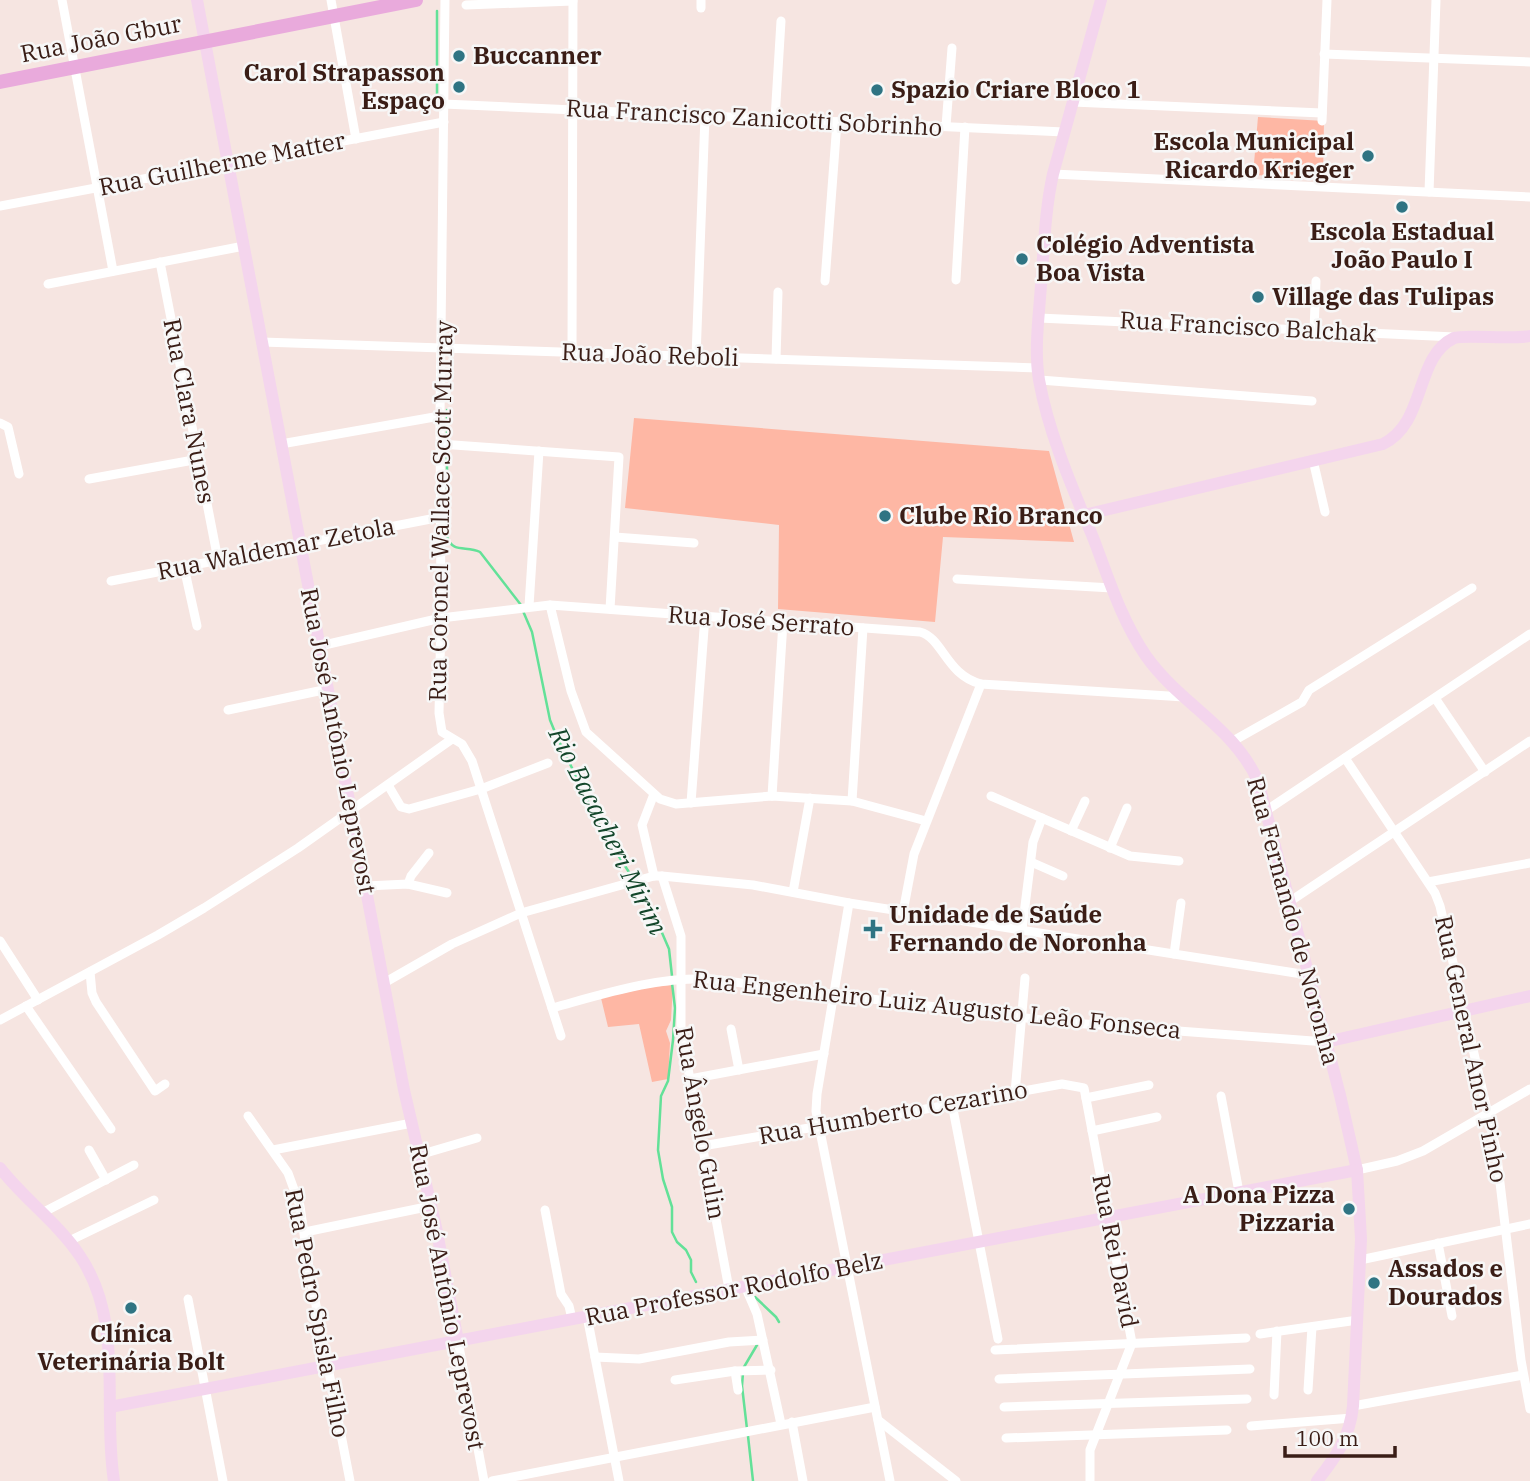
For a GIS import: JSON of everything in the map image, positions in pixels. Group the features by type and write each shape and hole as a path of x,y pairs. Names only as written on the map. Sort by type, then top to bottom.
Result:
{"main road":[{"name":"Rua João Gbur","path":"0,82 416,0"}],"street":[{"path":"62,0 113,271"},
{"name":"Rua José Antônio Leprevost","path":"197,0 384,983 431,1206 484,1481"},
{"path":"331,0 356,139"},
{"name":"Rua Coronel Wallace Scott Murray","path":"445,0 439,713 442,732 467,749 561,1036"},
{"name":"Rua Fernando de Noronha","path":"1101,0 1053,174 1046,218 1039,318 1039,374 1059,451 1128,625 1146,655 1184,697 1233,741 1253,770 1267,810 1326,1042 1357,1170 1360,1259 1352,1412 1343,1446 1317,1481"},
{"path":"1073,102 1322,117 1326,0"},
{"path":"1429,192 1436,0"},
{"path":"466,5 573,1 572,353"},
{"path":"775,119 781,21"},
{"path":"946,126 952,48"},
{"path":"1324,54 1530,62"},
{"name":"Rua Francisco Zanicotti Sobrinho","path":"444,103 1064,132"},
{"path":"696,357 705,116"},
{"name":"Rua Guilherme Matter","path":"0,206 444,122"},
{"path":"825,281 837,122"},
{"path":"956,280 965,127"},
{"path":"1053,174 1530,197"},
{"path":"48,284 244,246"},
{"name":"Rua Clara Nunes","path":"160,262 218,560"},
{"path":"1314,330 1316,281"},
{"path":"776,359 778,292"},
{"name":"Rua Francisco Balchak","path":"1039,318 1457,337"},
{"path":"1084,515 1374,446 1393,439 1406,425 1439,349 1457,337 1511,339 1530,336"},
{"name":"Rua João Reboli","path":"262,342 776,359 1039,374 1312,401"},
{"path":"281,444 440,416"},
{"path":"3,424 19,474"},
{"path":"440,444 619,457 610,609"},
{"path":"524,607 539,451"},
{"path":"89,479 199,459"},
{"path":"1313,460 1325,512"},
{"name":"Rua Waldemar Zetola","path":"111,581 441,517"},
{"path":"615,537 694,542"},
{"path":"184,567 197,626"},
{"path":"957,579 1112,588"},
{"path":"1233,741 1302,702 1309,690 1472,588"},
{"path":"550,605 571,691 583,727 654,794 670,803 772,796 852,801 926,821"},
{"name":"Rua José Serrato","path":"320,646 441,618 550,605 926,634 932,637 953,667 966,678 981,684 1184,697"},
{"path":"691,803 705,616"},
{"path":"772,796 783,622"},
{"path":"852,801 863,628"},
{"path":"1267,810 1529,637"},
{"path":"903,912 910,869 926,821 981,684"},
{"path":"228,709 328,689"},
{"path":"1435,698 1485,772"},
{"path":"437,749 442,732"},
{"path":"0,1020 204,908 298,848 452,738"},
{"path":"1289,902 1530,741"},
{"name":"Rua General Anor Pinho","path":"1345,758 1428,882 1440,906 1498,1160 1523,1375 1530,1409"},
{"path":"388,785 401,807 406,810 481,789 548,763"},
{"name":"Rua Ângelo Gulin","path":"654,794 642,825 681,936 681,1031 729,1289"},
{"path":"991,796 1130,856 1179,861"},
{"path":"793,892 810,799"},
{"path":"1071,831 1085,801"},
{"path":"1110,848 1128,808"},
{"path":"1022,930 1033,842 1042,818"},
{"path":"408,884 429,853"},
{"path":"1031,862 1063,876"},
{"path":"1428,882 1530,863"},
{"path":"384,983 452,944 521,914 658,876 734,882 903,912 1308,975"},
{"path":"366,886 408,884 447,893"},
{"path":"849,903 816,1103 890,1481"},
{"path":"1174,954 1181,903"},
{"path":"0,942 38,1000"},
{"path":"90,972 92,993 96,1002 155,1091 165,1084"},
{"path":"1015,1093 1024,978"},
{"name":"Rua Engenheiro Luiz Augusto Leão Fonseca","path":"552,1008 647,983 710,979 1072,1023 1326,1042"},
{"path":"1326,1042 1530,996"},
{"path":"26,1006 111,1129"},
{"path":"731,1029 738,1070"},
{"path":"690,1079 824,1054"},
{"name":"Rua Humberto Cezarino","path":"702,1146 838,1125 1062,1084 1084,1088"},
{"path":"1086,1098 1149,1085"},
{"name":"Rua Rei David","path":"1084,1088 1132,1343 1090,1450 1090,1481"},
{"path":"1357,1170 1397,1161 1423,1151 1530,1089"},
{"path":"1222,1096 1239,1192"},
{"path":"952,1104 998,1339"},
{"name":"Rua Pedro Spisla Filho","path":"248,1116 292,1181 300,1206 309,1269 350,1481"},
{"path":"1093,1131 1157,1116"},
{"path":"273,1150 412,1123"},
{"path":"419,1155 477,1138"},
{"path":"89,1150 106,1180"},
{"path":"42,1213 134,1165"},
{"path":"0,1168 69,1241 88,1269 102,1307 109,1343 114,1481"},
{"name":"Rua Professor Rodolfo Belz","path":"110,1407 1357,1170"},
{"path":"69,1241 154,1200"},
{"path":"305,1232 431,1206"},
{"path":"545,1210 561,1294 569,1306 572,1319"},
{"path":"1360,1259 1530,1224"},
{"path":"1438,1243 1452,1317"},
{"path":"745,1286 757,1314 781,1424"},
{"path":"188,1299 223,1481"},
{"path":"587,1316 619,1481"},
{"path":"1260,1334 1357,1320"},
{"path":"1308,1390 1312,1327"},
{"path":"1274,1395 1278,1331"},
{"path":"995,1350 1245,1338"},
{"path":"595,1357 639,1359 729,1342 763,1340"},
{"path":"999,1379 1250,1369"},
{"path":"675,1380 735,1371 771,1370"},
{"path":"735,1371 738,1390"},
{"path":"1251,1426 1352,1412 1523,1375"},
{"path":"1004,1407 1247,1399"},
{"path":"492,1481 876,1407"},
{"path":"878,1420 956,1481"},
{"path":"792,1422 803,1481"},
{"path":"1006,1438 1227,1430"}],"shaded area":[{"path":"1258,117 1324,121 1323,178 1253,175"},
{"name":"Clube Rio Branco","path":"634,418 1049,451 1074,542 943,537 935,622 778,609 779,525 625,508"},
{"path":"673,985 671,1020 666,1031 670,1043 668,1079 652,1082 639,1024 608,1027 601,998 650,987"}],"waterway":[{"name":"Rio Bacacheri Mirim","path":"437,11 437,96"},
{"name":"Rio Bacacheri Mirim","path":"447,410 447,441"},
{"name":"Rio Bacacheri Mirim","path":"447,448 447,537 453,546 480,552 521,605"},
{"name":"Rio Bacacheri Mirim","path":"523,611 532,632 550,720 602,830 650,905 669,949 672,976"},
{"name":"Rio Bacacheri Mirim","path":"672,983 675,1008 673,1040 668,1081 661,1096 658,1150 672,1207 672,1232 691,1260 691,1272 696,1282"},
{"name":"Rio Bacacheri Mirim","path":"755,1297 779,1322"},
{"name":"Rio Bacacheri Mirim","path":"744,1367 757,1345"},
{"name":"Rio Bacacheri Mirim","path":"743,1373 747,1429"},
{"name":"Rio Bacacheri Mirim","path":"748,1436 753,1481"}],"place":[{"name":"Buccanner","path":"459,56"},
{"name":"Carol Strapasson Espaço","path":"459,87"},
{"name":"Spazio Criare Bloco 1","path":"877,90"},
{"name":"Escola Municipal Ricardo Krieger","path":"1368,156"},
{"name":"Escola Estadual João Paulo I","path":"1402,207"},
{"name":"Colégio Adventista Boa Vista","path":"1022,259"},
{"name":"Village das Tulipas","path":"1258,297"},
{"name":"Clube Rio Branco","path":"885,516"},
{"name":"Unidade de Saúde Fernando de Noronha","path":"873,929"},
{"name":"A Dona Pizza Pizzaria","path":"1349,1209"},
{"name":"Assados e Dourados","path":"1374,1283"},
{"name":"Clínica Veterinária Bolt","path":"131,1308"}]}
